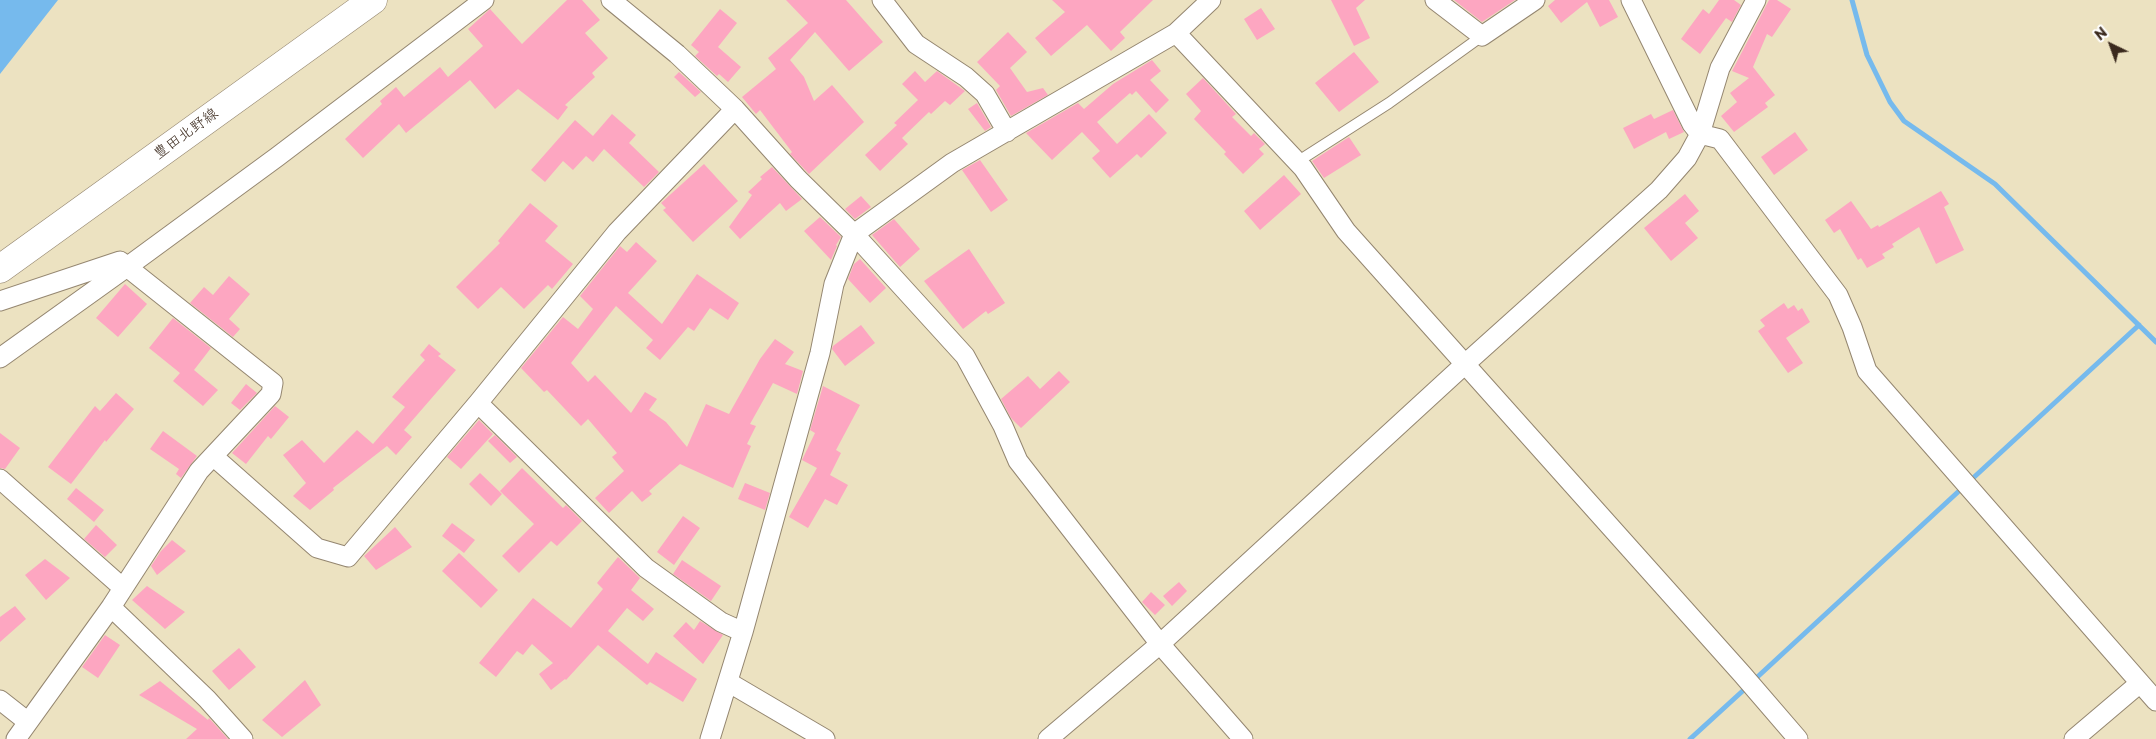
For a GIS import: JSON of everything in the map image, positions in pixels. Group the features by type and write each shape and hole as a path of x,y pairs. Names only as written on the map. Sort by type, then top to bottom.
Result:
{"main road":[{"name":"豊田北野線","path":"0,270 373,0"}],"street":[{"path":"0,358 277,158 484,0"},
{"path":"611,0 678,54 735,109 798,180 854,234 964,356 1003,426 1018,461 1160,644 1243,739"},
{"path":"882,0 916,44 966,77 985,94 1007,132"},
{"path":"710,739 743,632 820,353 834,284 854,234 952,163 1176,33 1211,0"},
{"path":"1435,0 1482,36 1535,0"},
{"path":"1631,0 1692,124 1700,134 1720,139 1838,295 1852,327 1866,371 2156,701"},
{"path":"1048,739 1160,644 1464,365 1659,190 1687,158 1700,134 1720,68 1756,0"},
{"path":"1176,33 1298,162 1346,231 1798,739"},
{"path":"214,456 317,548 348,557 478,403 617,232 735,109"},
{"path":"0,301 120,261 273,383 272,394 199,471 111,607 16,739"},
{"path":"478,403 646,568 721,622 743,632"},
{"path":"0,479 123,588"},
{"path":"111,607 206,699 243,739"},
{"path":"728,682 825,739"},
{"path":"2074,739 2140,683"},
{"path":"0,700 28,722"}],"lane":[{"path":"1298,162 1389,103 1482,36"}],"water":[{"path":"0,0 58,0 0,74"}],"building":[{"path":"567,0 582,0 600,20 585,33 608,58 592,73 595,77 565,105 568,107 558,120 518,89 495,109 470,80 406,133 399,124 363,158 345,139 382,104 380,101 396,87 404,97 440,67 448,77 483,46 468,29 490,9 522,44"},
{"path":"786,0 846,0 883,42 849,71 815,32 790,60 804,77 814,101 832,85 864,122 809,174 790,154 792,152 760,110 756,114 742,97 776,69 768,58 808,23"},
{"path":"1052,0 1153,0 1120,32 1125,38 1111,51 1087,25 1051,56 1035,38 1065,12"},
{"path":"1331,0 1365,0 1356,8 1370,38 1354,46"},
{"path":"1454,0 1515,0 1482,22"},
{"path":"1555,0 1609,0 1618,17 1600,27 1587,2 1561,23 1548,6"},
{"path":"1719,0 1734,0 1741,5 1732,22 1726,18 1700,54 1681,39 1703,9 1709,14"},
{"path":"1769,0 1777,0 1791,9 1772,37 1767,34 1753,67 1775,95 1765,103 1768,107 1734,132 1721,116 1737,102 1730,93 1749,78 1732,71"},
{"path":"1261,8 1275,29 1257,40 1244,19"},
{"path":"720,9 737,23 718,47 741,67 728,82 719,74 717,76 695,56 699,52 691,45"},
{"path":"1008,32 1027,52 1010,68 1027,92 1043,88 1048,95 1011,116 996,90 1000,86 977,62"},
{"path":"1354,52 1379,82 1339,112 1315,83"},
{"path":"1152,60 1161,71 1150,80 1169,100 1156,113 1136,91 1132,95 1130,93 1097,122 1117,144 1149,114 1167,133 1141,158 1137,154 1110,178 1092,158 1100,151 1082,132 1052,160 1026,133 1078,103 1084,109 1113,84"},
{"path":"915,71 925,82 937,71 965,91 950,105 945,101 931,114 929,112 902,138 908,144 880,171 865,155 897,125 894,123 918,100 902,84"},
{"path":"679,72 701,92 695,97 674,77"},
{"path":"1203,78 1236,114 1232,117 1251,136 1254,133 1265,144 1259,149 1264,154 1243,174 1224,154 1226,152 1194,119 1201,111 1186,94"},
{"path":"977,103 991,127 985,131 968,109"},
{"path":"1673,110 1684,132 1669,139 1666,132 1634,149 1623,128 1651,114 1654,119"},
{"path":"612,114 636,135 629,143 659,172 644,187 604,149 593,162 586,156 573,170 563,161 545,182 531,170 575,120 593,136"},
{"path":"1795,132 1808,150 1774,175 1761,157"},
{"path":"1349,137 1361,155 1324,178 1312,161"},
{"path":"980,160 1008,200 991,212 962,170"},
{"path":"704,164 738,201 693,242 663,210 666,208 661,203"},
{"path":"772,167 802,199 786,211 780,203 740,239 729,227 752,195 748,192 762,179 760,177"},
{"path":"1284,175 1301,194 1260,230 1244,211"},
{"path":"1941,191 1949,204 1944,207 1964,250 1936,264 1919,227 1892,244 1894,247 1882,254 1885,258 1867,268 1861,258 1858,260 1840,229 1834,233 1825,220 1851,201 1871,229 1878,225 1879,227"},
{"path":"1685,194 1699,211 1685,223 1698,238 1671,261 1644,228"},
{"path":"861,196 871,207 855,219 845,209"},
{"path":"530,203 558,226 545,241 573,264 552,289 548,285 524,309 501,287 478,309 456,287 500,243 498,241"},
{"path":"820,217 841,237 831,260 804,231"},
{"path":"894,219 920,249 900,267 872,235"},
{"path":"636,242 657,261 628,293 662,324 697,274 739,303 728,320 710,308 694,331 688,327 660,360 646,348 653,340 616,306 571,363 588,382 595,375 631,413 645,392 657,399 649,410 666,422 687,447 706,404 729,414 760,359 775,339 794,352 785,364 803,371 797,394 773,383 750,424 756,426 747,444 751,446 733,488 680,464 649,491 652,494 642,502 632,491 609,513 595,498 624,471 612,457 617,453 588,419 581,426 547,390 544,392 521,368 563,317 578,329 593,309 580,296 620,246 627,252"},
{"path":"969,249 1005,303 988,314 986,311 963,329 924,281"},
{"path":"860,259 886,288 870,303 848,279 854,264"},
{"path":"229,276 250,294 229,319 240,329 233,337 190,303 204,287 213,295"},
{"path":"125,284 147,304 118,337 96,318"},
{"path":"1784,303 1788,309 1794,305 1798,311 1802,308 1810,322 1786,338 1803,363 1788,373 1758,331 1765,326 1760,320"},
{"path":"173,318 211,348 194,370 218,390 203,406 173,381 180,373 149,348"},
{"path":"861,325 875,343 845,366 832,349 833,346"},
{"path":"429,344 441,354 438,356 456,370 404,430 412,437 396,455 387,446 333,488 334,490 310,510 293,496 306,483 283,455 302,440 324,463 357,430 373,444 405,407 392,397 425,360 420,355"},
{"path":"1059,371 1070,382 1021,428 1011,418 1001,399 1028,376 1040,389"},
{"path":"246,384 257,393 240,410 231,403"},
{"path":"823,386 860,405 836,450 841,453 830,475 848,485 837,505 825,499 808,528 789,517 817,468 802,460 815,433 810,430"},
{"path":"116,393 134,409 106,442 105,440 71,484 48,467 95,406 100,411"},
{"path":"275,406 289,417 271,439 268,436 246,464 232,453"},
{"path":"479,420 493,434 461,469 447,457"},
{"path":"163,431 197,456 181,478 176,474 179,469 150,449"},
{"path":"0,433 20,448 5,469 0,468"},
{"path":"495,435 517,457 510,463 488,441"},
{"path":"522,468 563,508 566,505 582,521 557,546 551,541 519,573 502,556 534,524 500,491"},
{"path":"480,473 502,494 491,506 469,484"},
{"path":"745,483 770,493 765,510 738,499"},
{"path":"76,488 104,510 94,522 67,499"},
{"path":"683,516 700,528 674,565 657,552"},
{"path":"452,523 475,540 464,553 442,536"},
{"path":"96,525 117,545 105,557 84,539"},
{"path":"395,527 412,547 376,570 364,556"},
{"path":"172,540 186,551 157,575 151,566 161,551"},
{"path":"459,553 498,590 481,608 442,571"},
{"path":"618,557 640,578 631,590 654,609 643,621 627,608 608,631 648,664 656,652 697,679 683,702 650,682 647,685 598,645 566,680 551,690 539,674 553,663 532,644 523,655 517,651 496,677 479,663 533,598 571,628 603,589 597,583"},
{"path":"45,559 70,578 46,600 25,575"},
{"path":"682,560 721,586 711,601 673,574"},
{"path":"1179,582 1187,591 1172,606 1163,596"},
{"path":"147,586 185,612 165,629 132,600"},
{"path":"1151,592 1165,605 1155,615 1142,602"},
{"path":"15,606 26,619 0,642 0,617"},
{"path":"700,621 723,635 703,664 673,636 686,622 694,630"},
{"path":"105,635 120,645 98,678 82,667"},
{"path":"239,648 256,667 229,690 212,671"},
{"path":"305,680 321,705 282,737 262,720"},
{"path":"160,681 208,720 209,718 228,739 186,739 197,729 139,695"}],"waterway":[{"path":"1852,0 1867,55 1890,102 1904,121 1995,184 2156,342"},
{"path":"1753,681 2139,325"},
{"path":"1690,739 1747,687"}]}
